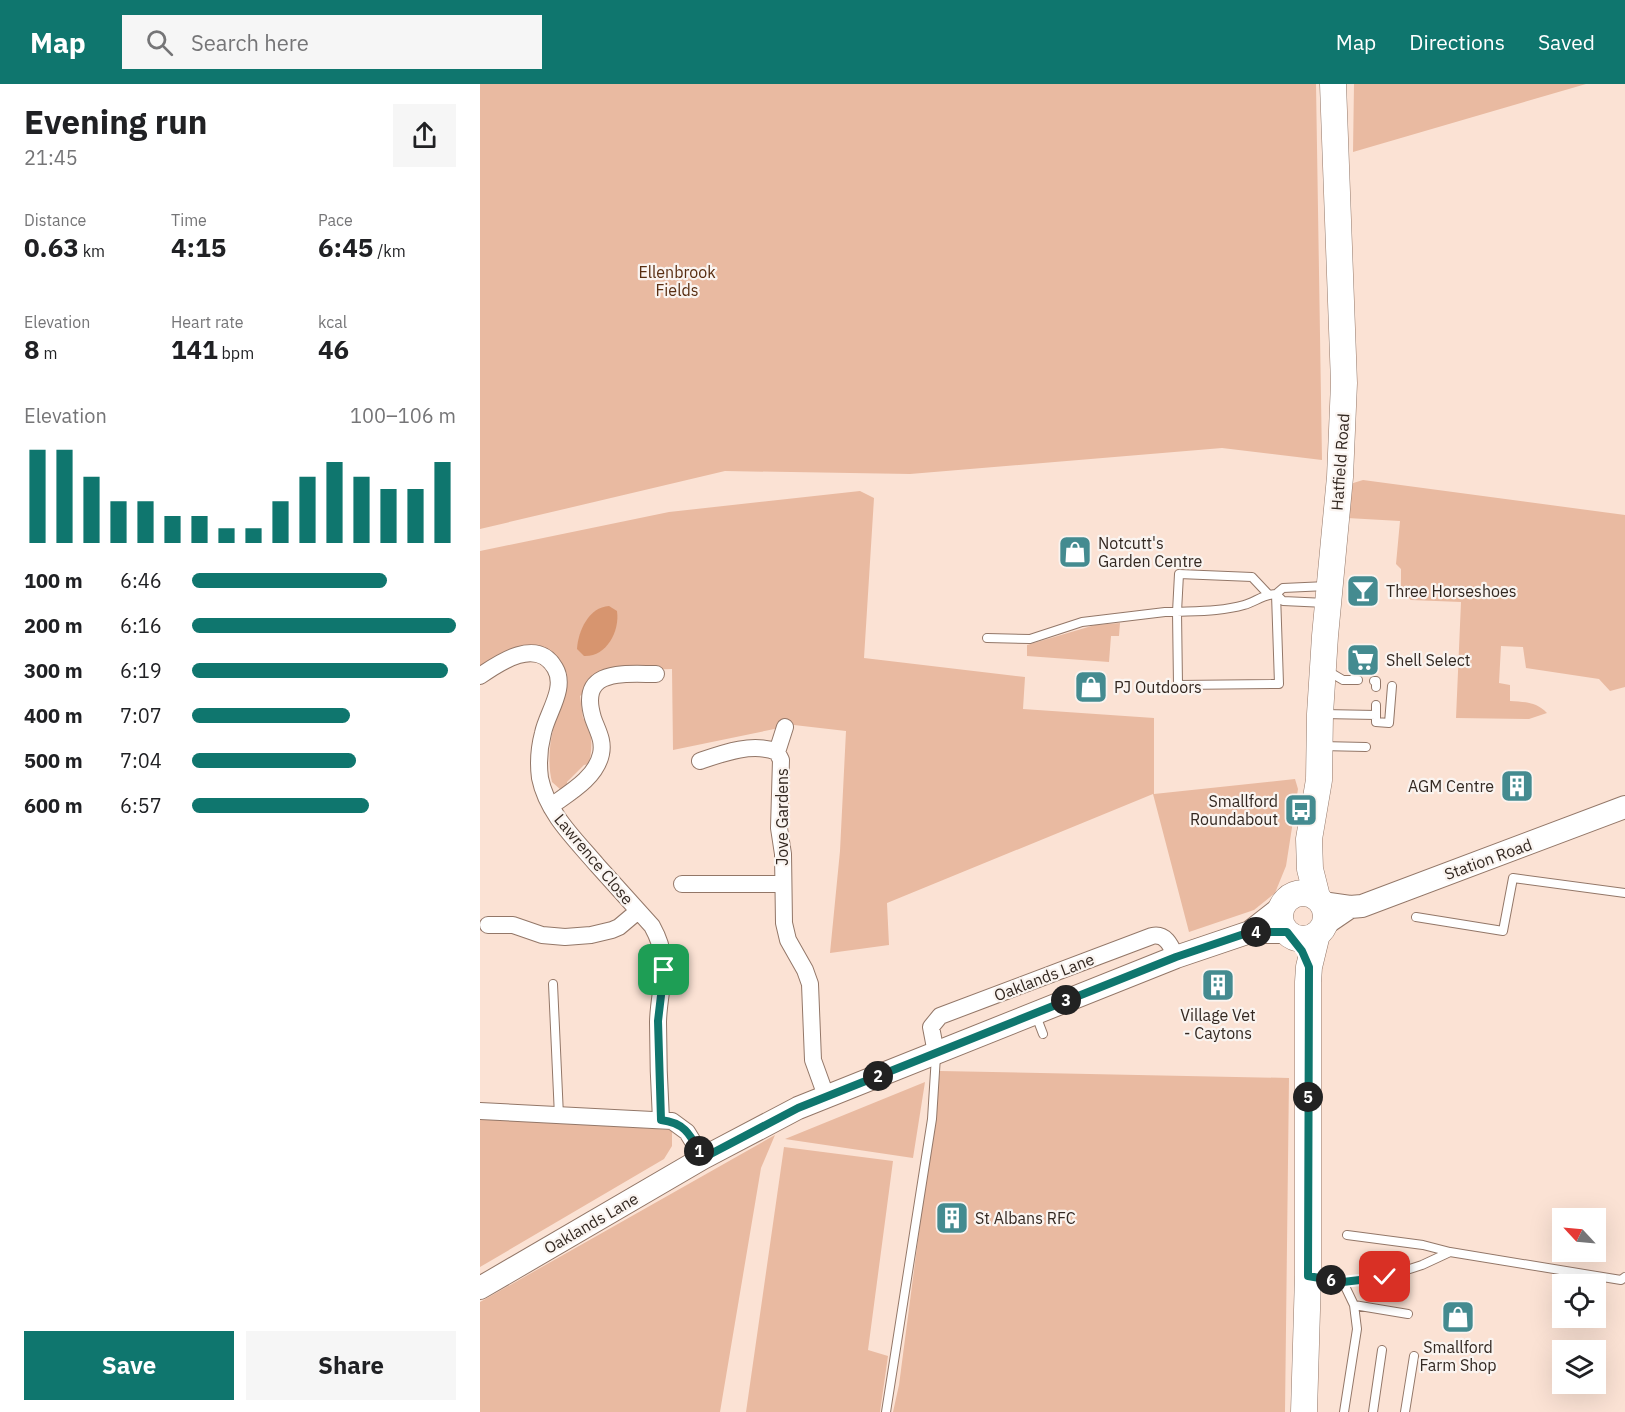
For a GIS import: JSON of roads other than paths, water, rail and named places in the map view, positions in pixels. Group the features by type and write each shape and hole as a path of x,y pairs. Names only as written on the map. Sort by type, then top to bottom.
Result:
{"main road":[{"name":"Hatfield Road","path":"1304,1412 1308,1276 1309,967 1320,915 1310,869 1309,839 1319,780 1320,714 1340,477 1344,383 1333,84"},
{"name":"Hatfield Road","path":"1285,903 1309,839"},
{"path":"1303,893 1320,915 1304,939 1288,933 1281,920 1285,903 1303,893"},
{"name":"Hatfield Road","path":"1288,933 1302,951 1309,967"}],"street":[{"name":"Lawrence Close","path":"480,676 509,657 522,653 544,657 556,669 559,687 543,731 539,757 541,780 551,806 564,826 652,926 659,939 664,957 658,1021 661,1120"},
{"name":"Lawrence Close","path":"551,806 585,781 601,756 602,741 591,704 592,692 598,682 611,675 656,674"},
{"name":"Jove Gardens","path":"777,752 785,727"},
{"name":"Jove Gardens","path":"700,761 725,752 766,748 777,752 783,764 779,828 783,854 782,884 786,932 810,984 813,1060 826,1096"},
{"name":"Station Road","path":"1320,915 1362,906 1625,807"},
{"name":"Jove Gardens","path":"682,884 782,884"},
{"name":"Oaklands Lane","path":"1250,932 1285,903"},
{"name":"Lawrence Close","path":"489,925 513,925 542,935 591,935 619,927 638,911"},
{"name":"Oaklands Lane","path":"480,1288 703,1158 765,1124 826,1096 936,1053 1039,1023 1176,957 1250,932 1288,933"},
{"name":"Oaklands Lane","path":"936,1053 931,1028 940,1016 1157,935 1169,942 1176,957"},
{"path":"480,1112 672,1121 684,1128 703,1158"}],"lane":[{"path":"1272,594 1279,684 1178,686 1179,574 1252,577 1283,601 1329,595"},
{"path":"987,638 1030,639 1082,622 1245,605 1283,588 1329,595"},
{"path":"1323,668 1343,680 1352,682"},
{"path":"1376,705 1376,722 1389,723 1392,686"},
{"path":"1347,714 1348,704"},
{"path":"1361,705 1361,715"},
{"path":"1320,714 1376,716"},
{"path":"1320,746 1366,747"},
{"path":"1416,917 1503,931 1513,878 1625,893"},
{"path":"553,984 560,1116"},
{"path":"886,1412 932,1119 936,1053"},
{"path":"1347,1234 1622,1280 1625,1277"},
{"path":"1308,1276 1343,1282 1385,1277 1422,1265 1450,1252"},
{"path":"1343,1282 1354,1305 1357,1329 1344,1412"},
{"path":"1354,1305 1408,1314"},
{"path":"1373,1412 1382,1350"},
{"path":"1405,1412 1414,1356"}],"place":[{"name":"Notcutt's Garden Centre","path":"1075,552"},
{"name":"Three Horseshoes","path":"1363,591"},
{"name":"Shell Select","path":"1363,660"},
{"name":"PJ Outdoors","path":"1091,687"},
{"name":"AGM Centre","path":"1517,786"},
{"name":"Smallford Roundabout","path":"1301,810"},
{"name":"Village Vet - Caytons","path":"1218,985"},
{"name":"St Albans RFC","path":"952,1218"},
{"name":"Smallford Farm Shop","path":"1458,1317"}],"park label":[{"name":"Ellenbrook Fields","path":"677,281"}]}
